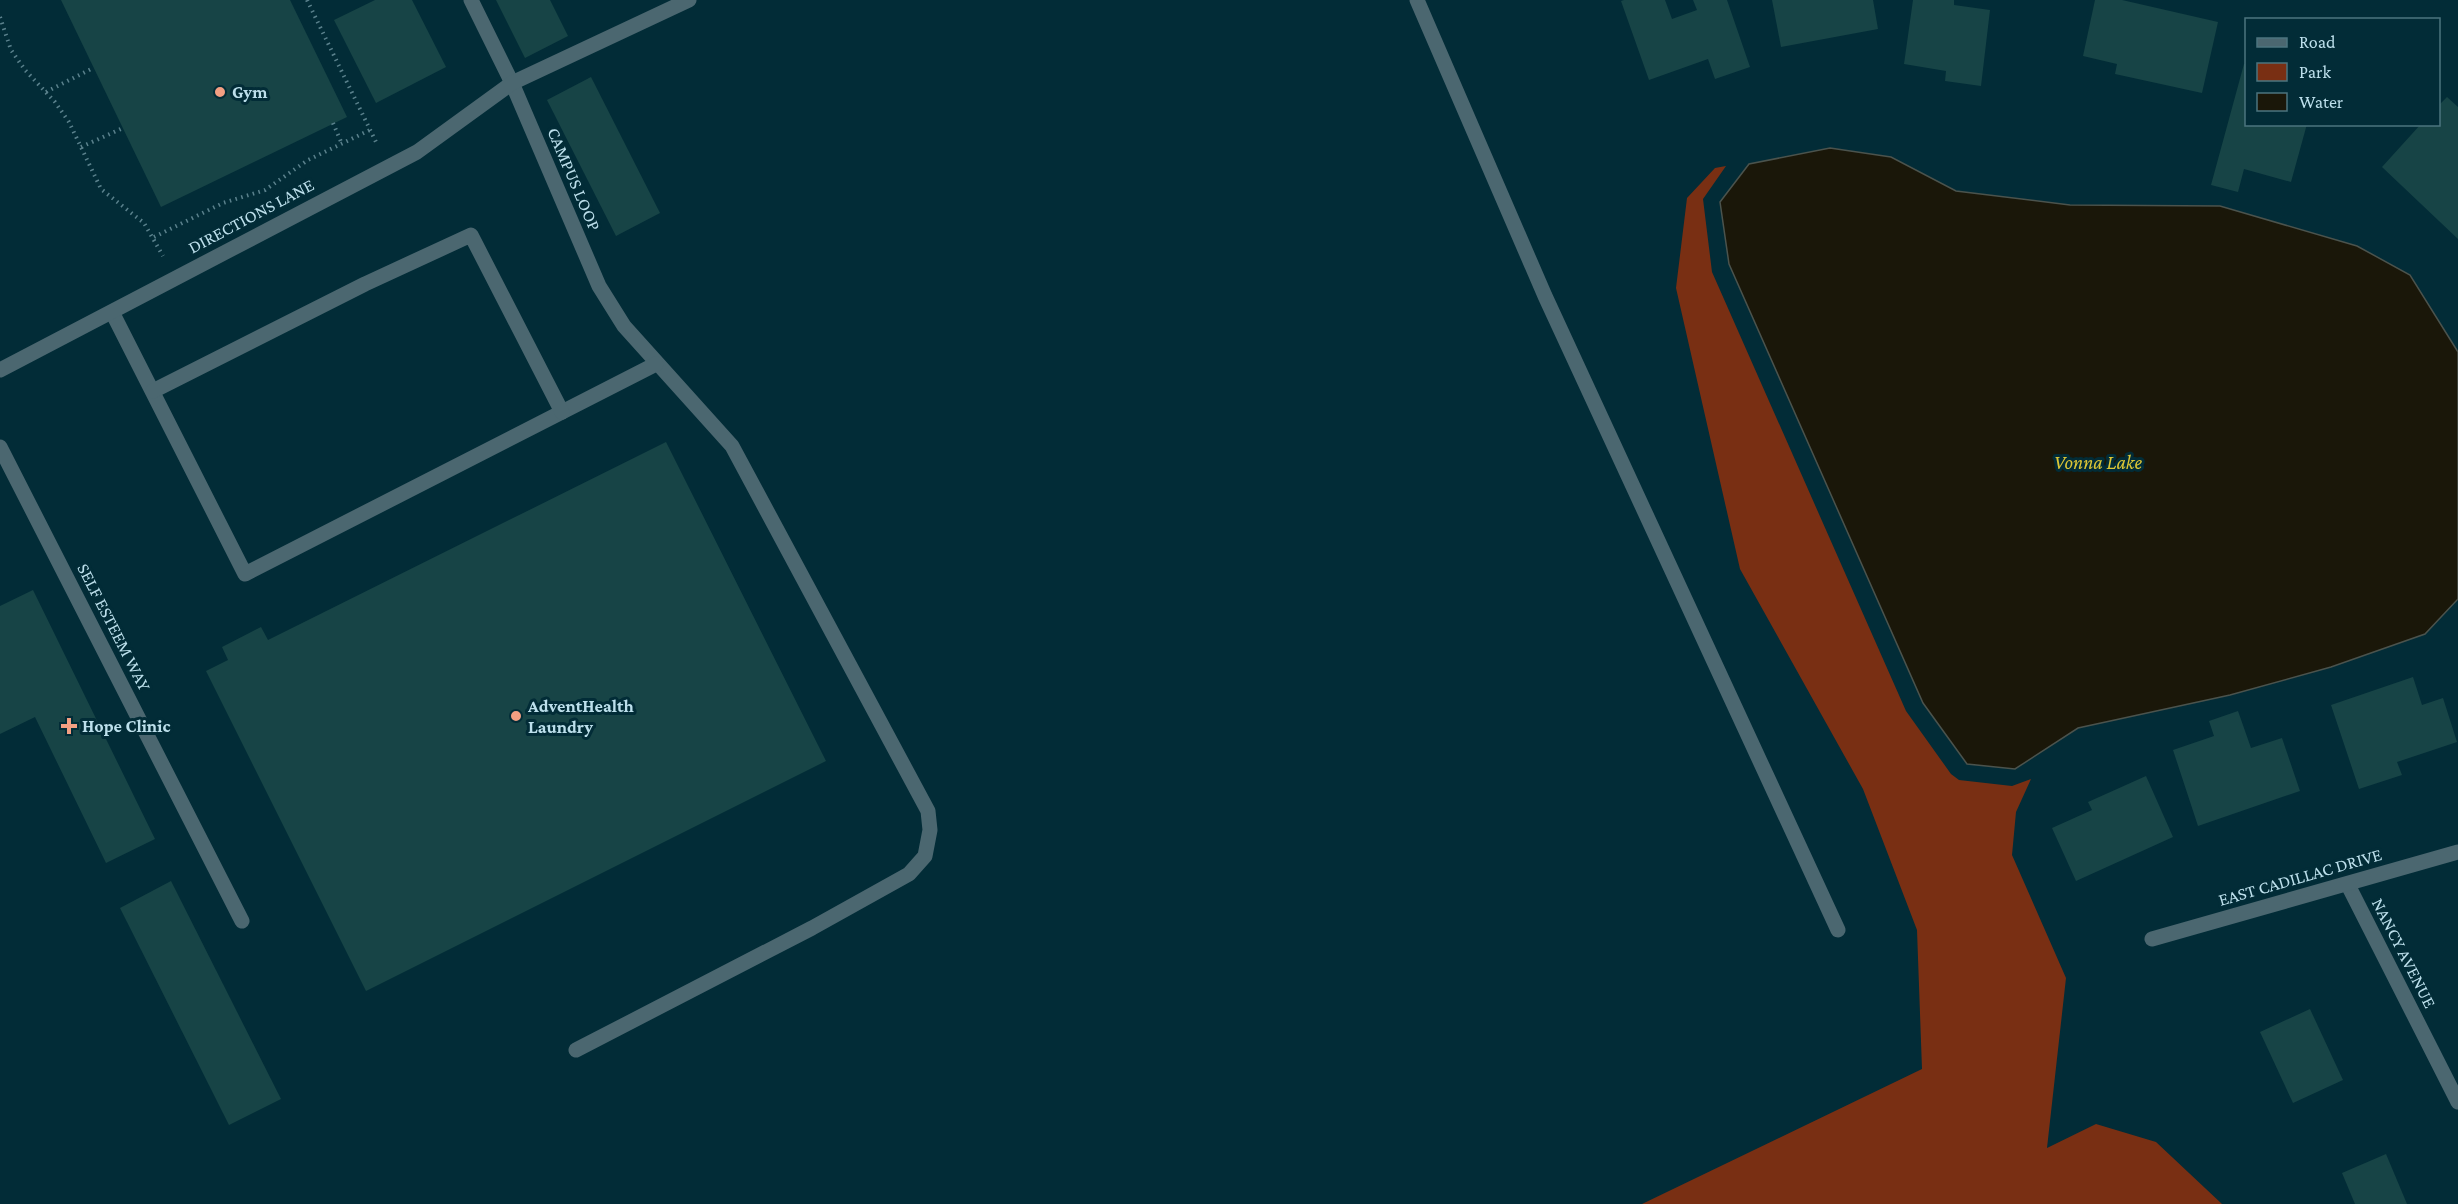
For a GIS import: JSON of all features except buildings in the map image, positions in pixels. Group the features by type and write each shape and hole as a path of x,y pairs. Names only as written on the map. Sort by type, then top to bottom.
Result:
{"street":[{"name":"CAMPUS LOOP","path":"471,0 512,83 599,286 624,326 732,446 928,811 930,830 925,856 909,874 812,928 576,1050"},
{"name":"DIRECTIONS LANE","path":"0,370 417,152 512,83 689,0"},
{"path":"1417,0 1545,296 1838,930"},
{"path":"153,391 365,284 471,235 562,411"},
{"path":"112,312 245,574 656,364"},
{"name":"SELF ESTEEM WAY","path":"0,447 242,921"},
{"name":"EAST CADILLAC DRIVE","path":"2152,939 2458,852"},
{"name":"NANCY AVENUE","path":"2348,885 2458,1102"}],"path":[{"path":"308,0 388,167"},
{"path":"0,17 10,50 69,122 101,189 136,216 154,237 174,279"},
{"path":"46,92 93,68"},
{"path":"333,123 342,144"},
{"path":"81,147 123,128"},
{"path":"154,237 223,203 265,190 308,160 370,130"}],"green space":[{"path":"1726,166 1703,199 1712,272 1906,711 1951,774 1959,780 2012,786 2031,779 2016,812 2012,855 2066,978 2047,1148 2096,1124 2156,1142 2222,1204 1642,1204 1922,1069 1917,930 1863,789 1740,569 1676,288 1687,198 1715,168"}],"water":[{"name":"Vonna Lake","path":"1830,148 1891,157 1956,191 2070,205 2220,206 2357,246 2410,275 2458,352 2458,599 2425,634 2331,667 2230,695 2078,728 2015,769 1967,764 1923,703 1729,264 1720,202 1749,164"}],"place":[{"name":"Gym","path":"220,92"},
{"name":"AdventHealth Laundry","path":"516,716"},
{"name":"Hope Clinic","path":"69,726"}]}
